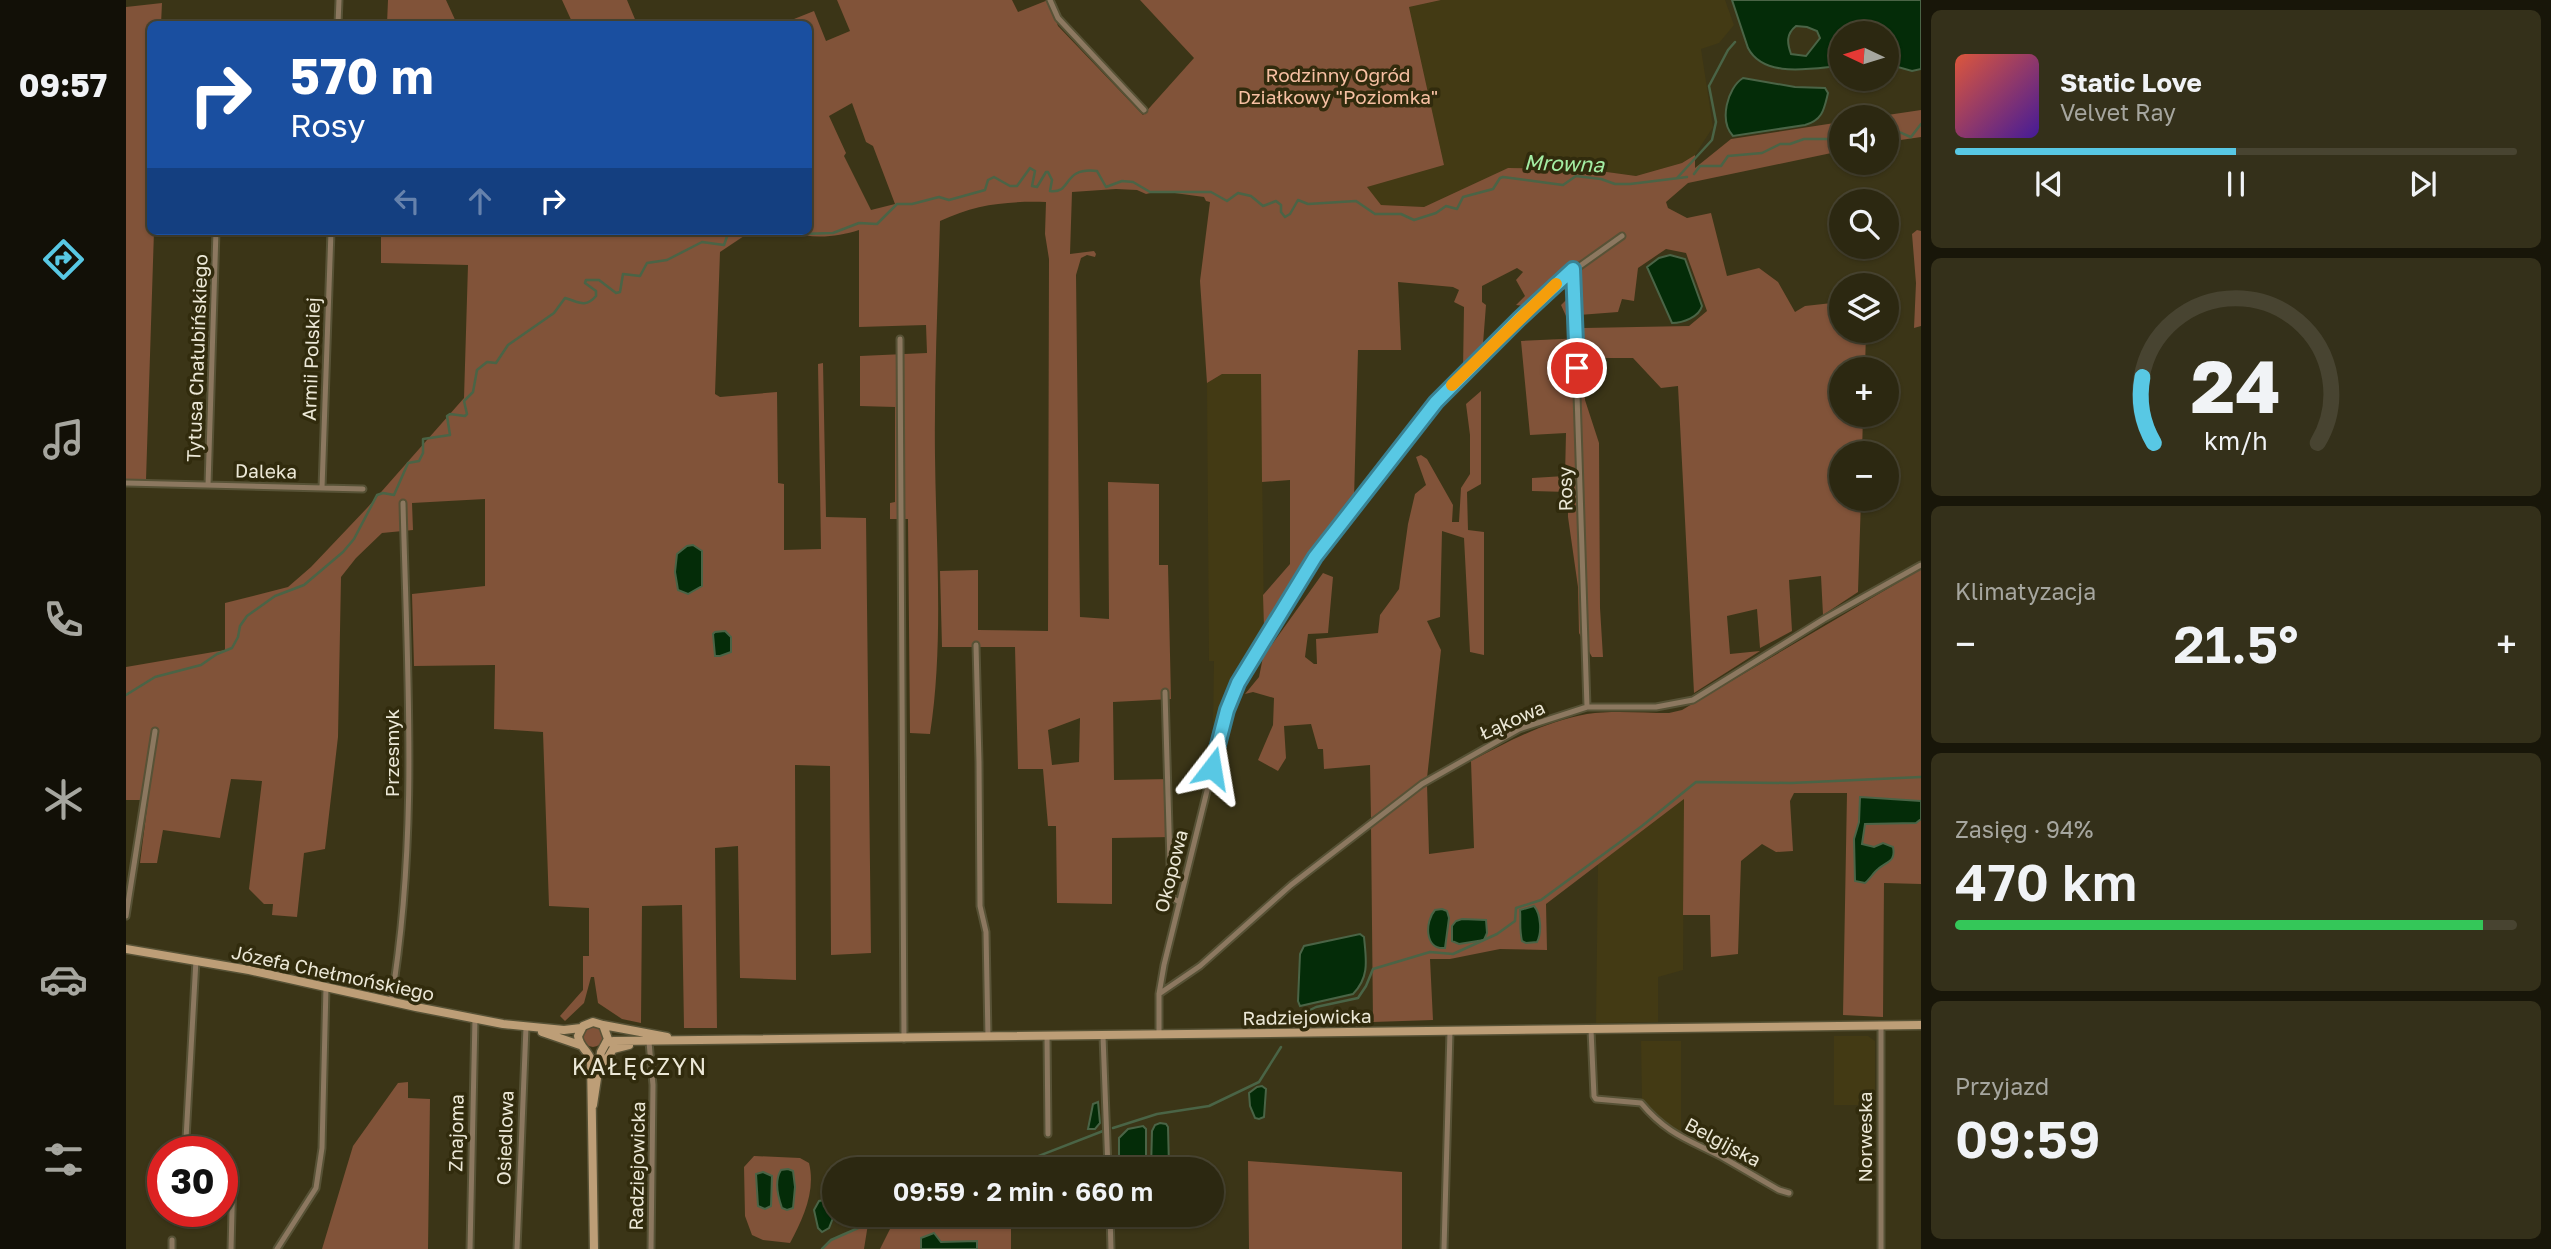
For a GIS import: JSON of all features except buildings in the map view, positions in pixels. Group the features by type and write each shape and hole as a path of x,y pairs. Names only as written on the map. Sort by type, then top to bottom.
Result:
{"main road":[{"name":"Józefa Chełmońskiego","path":"126,949 196,960 391,1002 529,1028 581,1028"},
{"path":"593,1105 608,1034 603,1025 589,1022 581,1028 578,1036 591,1059 594,1249"},
{"name":"Radziejowicka","path":"603,1025 694,1041"},
{"name":"Radziejowicka","path":"604,1046 614,1041 1921,1025"},
{"name":"Józefa Chełmońskiego","path":"529,1028 584,1048"},
{"path":"597,1083 604,1062 613,1049 649,1042"},
{"path":"584,1048 593,1052 604,1046"}],"street":[{"path":"338,21 339,0"},
{"path":"1050,0 1058,18 1144,110"},
{"name":"Tytusa Chałubińskiego","path":"208,485 216,235"},
{"name":"Armii Polskiej","path":"322,488 331,235"},
{"name":"Okopowa","path":"1159,1034 1159,993 1179,902 1227,710 1238,683 1315,557 1424,415 1573,269 1622,236"},
{"name":"Rosy","path":"1573,269 1587,707"},
{"path":"900,339 904,1039"},
{"name":"Daleka","path":"126,483 363,489"},
{"name":"Przesmyk","path":"391,1002 403,895 410,785 402,503"},
{"name":"Łąkowa","path":"1159,993 1199,966 1291,885 1422,783 1519,730 1587,707 1656,707 1693,700 1824,619 1921,565"},
{"path":"976,645 980,906 986,932 988,1037"},
{"path":"1165,692 1171,897 1179,902"},
{"path":"126,916 155,731"},
{"path":"186,1136 196,960"},
{"path":"277,1249 316,1188 322,1148 327,987"},
{"name":"Znajoma","path":"470,1249 475,1018"},
{"name":"Norweska","path":"1881,1026 1881,1249"},
{"name":"Osiedlowa","path":"517,1249 529,1028"},
{"name":"Belgijska","path":"1591,1030 1596,1099 1641,1103 1661,1125 1675,1135 1789,1193"},
{"path":"1444,1249 1450,1031"},
{"path":"1104,1035 1108,1157"},
{"path":"1047,1036 1048,1134"},
{"name":"Radziejowicka","path":"649,1042 653,1085 651,1249"},
{"path":"232,1227 232,1249"},
{"path":"1110,1227 1111,1249"},
{"path":"172,1240 172,1249"}],"shaded area":[{"path":"1441,0 1725,0 1734,25 1719,43 1701,49 1713,127 1695,155 1682,163 1636,176 1585,169 1508,168 1424,207 1381,205 1366,187 1444,165 1409,7"},
{"path":"1732,0 1921,0 1921,69 1912,71 1899,67 1899,21 1829,21 1829,67 1777,68 1755,58 1748,48","holes":["1796,26 1817,31 1820,38 1806,56 1791,54 1789,35"]},
{"path":"1743,78 1795,87 1825,88 1828,93 1824,109 1816,120 1805,125 1733,136 1726,122 1727,105 1733,89"},
{"path":"1670,255 1685,259 1702,306 1690,319 1672,323 1647,267 1659,258"},
{"path":"1261,373 1264,628 1232,688 1219,729 1213,726 1214,661 1209,661 1207,383 1222,374"},
{"path":"693,545 702,551 702,586 688,594 678,590 675,572 677,554"},
{"path":"725,631 731,637 731,652 715,656 713,634"},
{"path":"1860,797 1921,801 1921,819 1916,823 1865,824 1862,844 1874,847 1883,843 1893,847 1894,852 1890,861 1865,883 1855,881 1854,839 1859,822"},
{"path":"1684,799 1683,970 1658,977 1658,1022 1596,1023 1598,864"},
{"path":"1534,906 1539,919 1540,934 1537,942 1526,943 1521,936 1520,910"},
{"path":"1435,910 1447,911 1449,918 1445,948 1433,944 1428,934 1432,915"},
{"path":"1462,919 1486,920 1487,933 1484,940 1459,944 1452,941 1452,926"},
{"path":"1360,934 1364,937 1366,960 1362,981 1353,994 1300,1006 1300,954 1304,946"},
{"path":"1834,1036 1868,1036 1875,1041 1875,1105 1834,1105"},
{"path":"1641,1041 1681,1041 1681,1134 1664,1123 1642,1100"},
{"path":"1262,1086 1266,1089 1264,1117 1259,1119 1255,1118 1250,1106 1249,1093"},
{"path":"1098,1102 1100,1123 1095,1129 1088,1129 1093,1104"},
{"path":"1160,1123 1168,1127 1169,1157 1151,1157 1152,1131 1155,1125"},
{"path":"1143,1126 1146,1129 1146,1157 1119,1157 1119,1138 1128,1129"},
{"path":"781,1170 793,1171 795,1187 793,1208 787,1210 782,1208 777,1184"},
{"path":"763,1172 772,1176 771,1206 765,1209 758,1206 756,1174"},
{"path":"822,1201 822,1227 829,1227 822,1232 818,1228 814,1210"},
{"path":"934,1233 941,1242 977,1241 977,1249 921,1249 921,1238"}],"green space":[{"path":"388,0 446,0 456,21 387,21"},
{"path":"562,0 627,0 636,21 572,21"},
{"name":"Rodzinny Ogród Działkowy \"Poziomka\"","path":"837,0 1012,0 1018,12 1048,0 1058,26 1143,115 1194,58 1140,0 1441,0 1409,7 1444,165 1367,187 1381,205 1424,207 1508,168 1585,169 1636,176 1682,163 1695,155 1695,168 1731,139 1829,124 1829,154 1688,183 1666,202 1668,208 1687,218 1711,213 1727,276 1759,268 1778,282 1795,312 1805,306 1829,303 1829,343 1866,343 1865,357 1829,357 1829,427 1863,427 1862,441 1829,441 1829,511 1861,511 1858,592 1823,615 1821,576 1789,580 1792,631 1760,648 1757,609 1727,616 1730,654 1760,651 1694,693 1678,386 1661,388 1633,358 1586,358 1585,400 1599,443 1603,657 1592,657 1579,633 1578,587 1568,517 1568,492 1532,491 1532,478 1565,476 1566,433 1530,435 1521,341 1584,338 1584,328 1689,326 1707,311 1686,253 1666,249 1638,268 1634,301 1622,299 1618,312 1566,316 1561,305 1570,296 1569,285 1564,290 1546,287 1524,306 1516,305 1525,296 1516,280 1523,272 1517,268 1482,286 1482,302 1486,305 1483,344 1463,370 1464,307 1454,302 1459,290 1453,287 1398,282 1401,350 1358,350 1354,499 1304,563 1264,628 1263,595 1290,564 1290,480 1262,482 1261,374 1222,374 1207,383 1200,281 1210,202 1204,197 1160,191 1146,194 1137,190 1116,189 1072,192 1070,254 1094,251 1096,254 1095,257 1087,255 1081,258 1076,275 1080,617 1109,619 1108,482 1159,484 1159,565 1168,565 1171,699 1113,702 1114,780 1171,779 1172,837 1112,838 1112,904 1057,903 1056,826 1048,826 1043,769 1018,769 1015,647 942,647 940,571 978,570 978,630 1048,631 1049,259 1045,234 1046,202 992,205 940,221 935,427 937,665 930,734 910,733 908,519 890,519 890,503 895,502 895,407 860,406 860,356 927,353 926,325 859,327 859,230 824,236 802,235 812,235 812,21 789,21 814,11 826,41 850,31","holes":["852,103 866,142 873,146 895,204 871,210 844,156 846,153 829,116","1080,718 1079,762 1052,765 1048,730"]},
{"path":"162,3 161,21 147,21 147,235 154,235 146,480 126,480 126,7"},
{"path":"1921,110 1921,137 1899,140 1899,113"},
{"path":"1917,230 1921,231 1921,326 1914,328 1916,283 1912,234"},
{"path":"381,235 745,235 720,252 715,394 720,397 777,392 778,483 784,484 784,550 821,549 818,364 823,363 826,517 866,518 871,953 831,955 830,766 795,765 796,980 740,978 738,846 715,848 717,1028 684,1028 682,905 642,906 641,1023 622,1019 598,1003 594,977 591,977 584,1003 565,1021 560,1016 583,990 583,956 589,956 589,908 549,906 543,732 494,729 495,665 414,666 412,594 485,586 485,499 412,503 413,530 382,533 341,577 338,737 325,849 304,853 297,917 272,915 273,904 264,904 249,889 262,781 231,779 220,838 163,830 157,863 140,863 148,800 126,800 126,667 225,650 225,603 288,587 311,567 367,508 464,398 468,265 381,263"},
{"path":"1481,391 1481,484 1467,492 1468,530 1484,532 1484,655 1470,652 1464,538 1442,531 1440,617 1427,621 1441,650 1427,778 1371,818 1370,765 1324,769 1323,749 1318,749 1311,724 1284,726 1286,758 1278,771 1258,760 1273,725 1274,698 1253,692 1245,694 1259,677 1263,657 1323,573 1333,577 1328,633 1308,634 1305,657 1317,664 1316,639 1378,633 1380,615 1399,589 1415,494 1426,485 1416,457 1421,455 1427,459 1453,505 1452,522 1459,522 1461,488 1470,474 1470,435 1466,404"},
{"path":"1921,569 1921,884 1884,883 1883,1017 1843,1015 1847,793 1794,793 1790,801 1793,851 1776,852 1762,844 1741,861 1738,954 1711,957 1710,915 1683,915 1684,799 1546,904 1547,950 1500,949 1450,959 1430,959 1433,1020 1373,1022 1371,827 1427,784 1429,854 1474,848 1471,761 1527,733 1571,717 1597,713 1669,713 1682,710"},
{"path":"593,1027 600,1030 603,1037 600,1044 593,1047 586,1044 583,1037 586,1030"},
{"path":"408,1082 408,1098 430,1099 428,1249 322,1249 353,1146 398,1083"},
{"path":"754,1156 800,1158 809,1163 809,1194 804,1215 790,1243 763,1240 752,1235 745,1216 744,1167"},
{"path":"1248,1161 1402,1172 1402,1249 1249,1249"},
{"path":"861,1227 868,1227 864,1249 822,1249 831,1240"},
{"path":"891,1227 1011,1227 1011,1249 880,1249"}],"waterway":[{"name":"Mrowna","path":"1677,178 1712,140 1716,122 1709,86 1735,42"},
{"name":"Mrowna","path":"1899,132 1911,137 1921,124"},
{"name":"Mrowna","path":"1694,174 1700,166 1721,166 1728,156 1762,153 1780,144 1804,139 1829,139"},
{"name":"Mrowna","path":"812,234 833,233 859,223 877,224 897,204 912,204 939,197 949,200 985,190 988,180 994,177 1010,186 1017,186 1030,168 1035,171 1032,186 1037,187 1048,172 1052,180 1050,191 1062,189 1072,176 1078,173 1097,171 1106,187 1122,181 1133,182 1150,192 1211,192 1227,201 1238,193 1251,196 1263,206 1276,201 1281,205 1281,212 1285,217 1290,214 1298,200 1308,204 1356,201 1375,214 1401,214 1414,220 1436,213 1446,206 1457,209 1463,197 1493,189 1503,177 1563,185 1576,176 1615,184 1687,177"},
{"name":"Mrowna","path":"126,695 155,677 201,665 232,648 247,616 275,596 304,585 343,552 354,539 377,495 394,495 408,463 419,461 423,453 423,439 450,435 447,416 467,414 464,401 473,392 477,370 487,362 496,363 508,345 554,313 565,298 581,303 592,300 596,291 585,283 586,280 599,280 616,293 620,292 623,274 640,276 647,263 667,260 702,242 724,245 728,235"},
{"path":"1300,1015 1316,1007 1358,998 1373,969 1430,952 1453,954 1497,934 1515,921 1516,908 1541,900 1642,826 1696,782 1791,783 1921,777"},
{"path":"1113,1128 1157,1114 1209,1106 1259,1082 1281,1047"},
{"path":"1036,1157 1103,1131"},
{"path":"822,1249 831,1240 860,1227"}],"slow traffic":[{"path":"1452,385 1556,284"}],"district":[{"name":"KAŁĘCZYN","path":"640,1067"}],"route":[{"path":"1212,768 1227,710 1238,683 1315,557 1424,415 1573,269 1577,368"}]}
